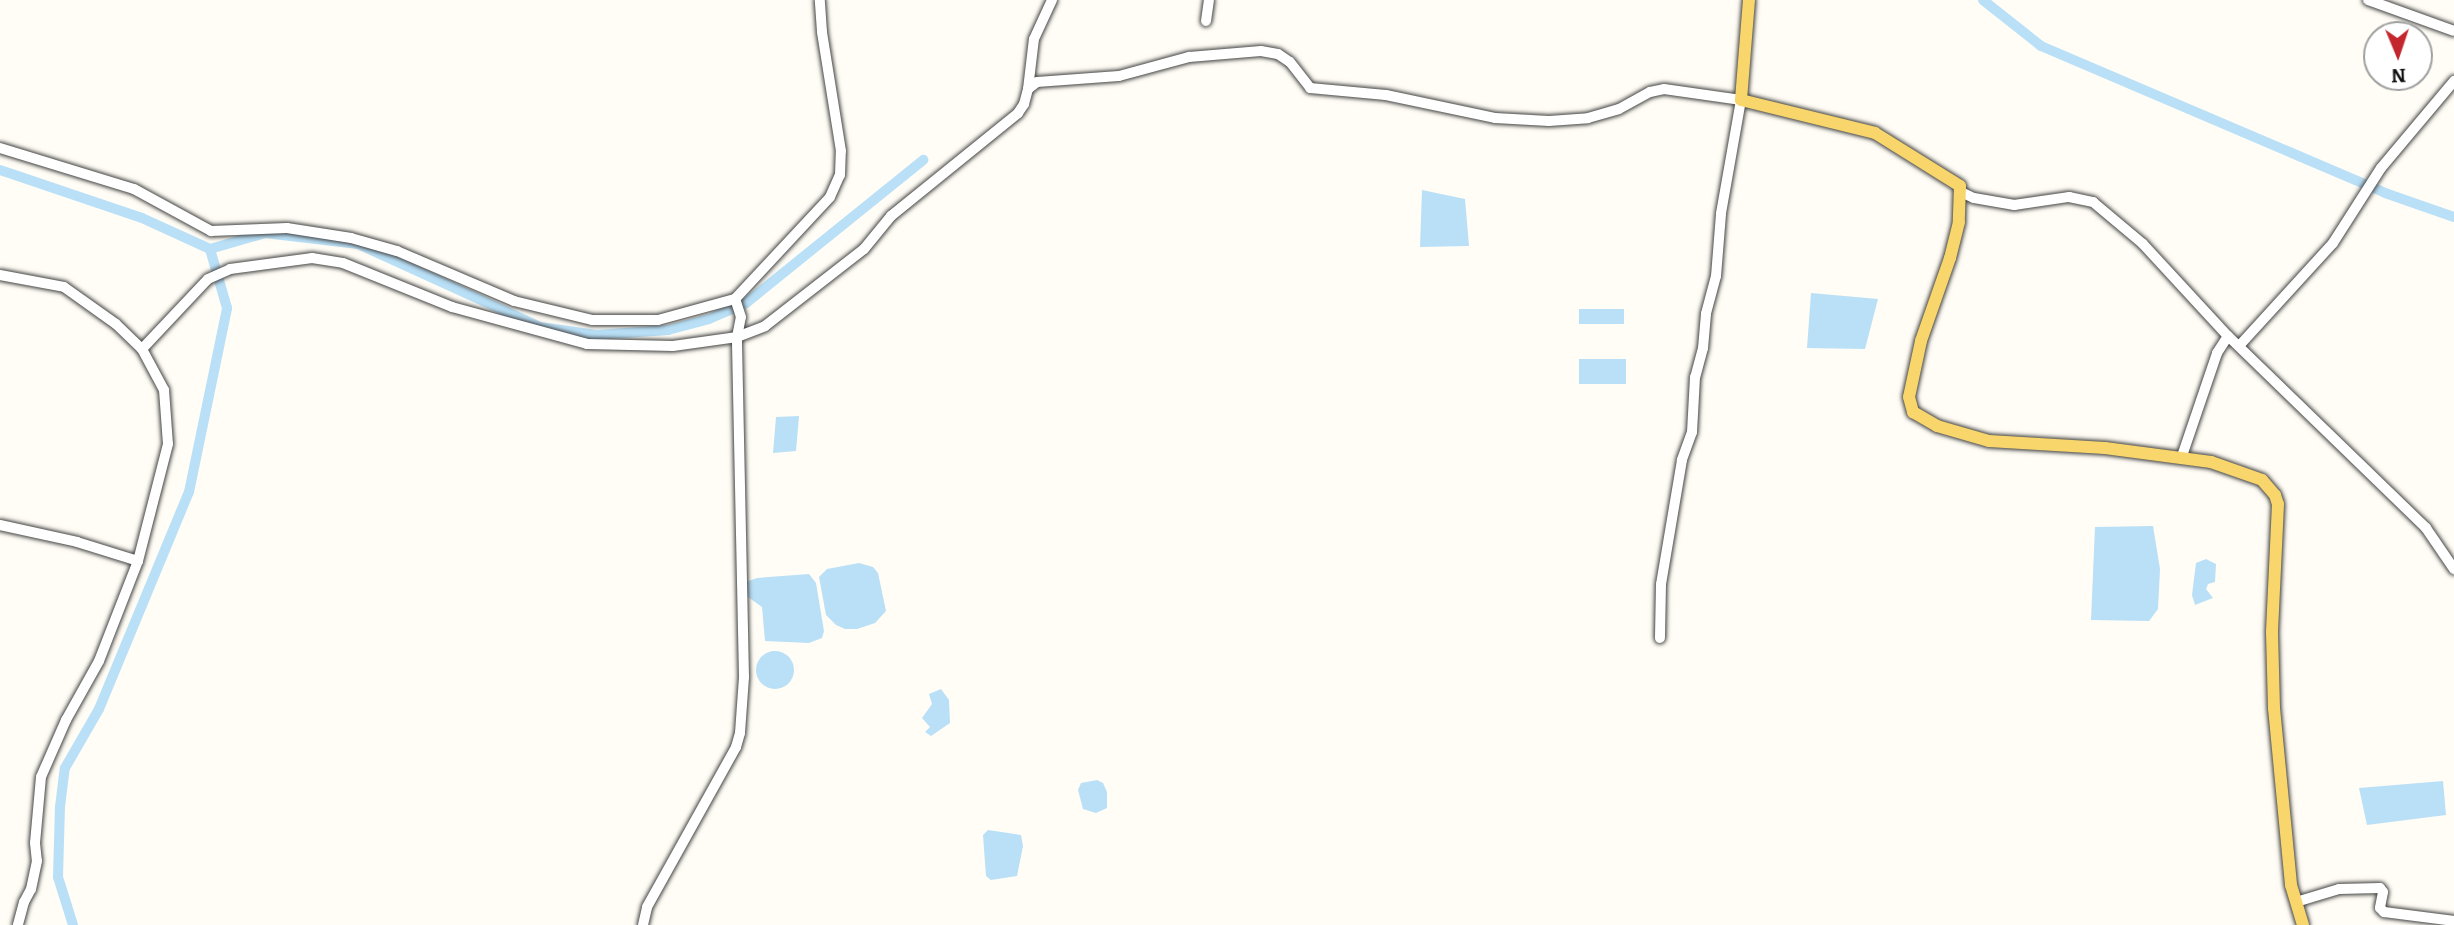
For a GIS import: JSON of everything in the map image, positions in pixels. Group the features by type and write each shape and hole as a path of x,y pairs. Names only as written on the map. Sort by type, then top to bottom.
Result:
{"main road":[{"path":"1749,0 1741,100 1875,133 1914,160 1955,181 1961,192 1950,258 1919,354 1909,397 1913,412 1937,426 1989,441 2105,447 2182,456 2233,469 2262,480 2275,495 2278,504 2272,632 2274,708 2281,805 2291,885 2304,925"}],"street":[{"path":"0,148 134,190 211,231 287,229 351,238 397,251 514,302 592,320 658,320 736,301 830,197 840,175 841,151 822,32 820,0"},
{"path":"142,349 208,279 230,270 312,258 343,263 452,307 587,344 673,346 737,337 765,326 864,249 891,216 1017,113 1024,104 1028,89 1034,39 1052,0"},
{"path":"1206,20 1209,0"},
{"path":"2368,0 2454,31"},
{"path":"1028,89 1037,82 1119,76 1189,57 1261,51 1278,54 1290,62 1310,88 1422,101 1495,118 1549,121 1588,118 1619,109 1664,89 1741,100 1721,214 1716,276 1695,377 1692,432 1682,460 1663,572 1660,638"},
{"path":"2239,346 2333,243 2381,168 2454,81"},
{"path":"1961,192 1973,198 2014,205 2069,197 2093,202 2143,244 2228,336 2427,528 2454,569"},
{"path":"0,275 64,288 116,324 142,349 164,390 168,444 138,561 99,662 66,720 41,777 35,843 37,862 18,925"},
{"path":"643,925 647,907 736,747 740,733 744,677 737,337 741,317 736,301"},
{"path":"2182,456 2217,353 2228,336"},
{"path":"0,525 77,542 138,561"},
{"path":"2296,902 2339,889 2380,888 2383,892 2380,908 2384,912 2454,921"}],"water":[{"path":"1422,190 1465,199 1469,246 1420,247"},
{"path":"1811,293 1878,299 1865,349 1807,348"},
{"path":"1579,309 1624,309 1624,324 1579,324"},
{"path":"1579,359 1626,359 1626,384 1579,384"},
{"path":"799,416 796,451 773,453 776,417"},
{"path":"2153,526 2160,569 2158,609 2149,621 2091,620 2095,527"},
{"path":"2206,559 2216,564 2215,582 2208,584 2206,589 2213,598 2195,605 2192,595 2196,563"},
{"path":"859,563 873,567 878,573 886,611 875,623 857,629 845,629 836,625 826,615 819,577 827,569"},
{"path":"809,574 816,583 824,631 822,638 809,643 765,641 762,607 748,597 743,583 757,578"},
{"path":"775,651 788,657 794,670 788,683 775,689 762,683 756,670 762,657"},
{"path":"941,689 949,700 950,723 931,736 925,732 930,727 922,718 932,704 929,694"},
{"path":"1097,780 1103,783 1107,792 1107,808 1096,813 1083,809 1078,790 1081,783"},
{"path":"2443,781 2446,815 2367,825 2359,788"},
{"path":"988,830 1021,835 1023,846 1017,876 991,880 986,876 983,835"}],"waterway":[{"path":"1983,0 2041,46 2385,193 2454,217"},
{"path":"0,170 142,218 210,249 265,233 358,244 540,327 596,335 668,330 709,319 746,303 923,160"},
{"path":"73,925 58,877 60,807 65,768 99,709 189,492 227,308 210,249"}]}
